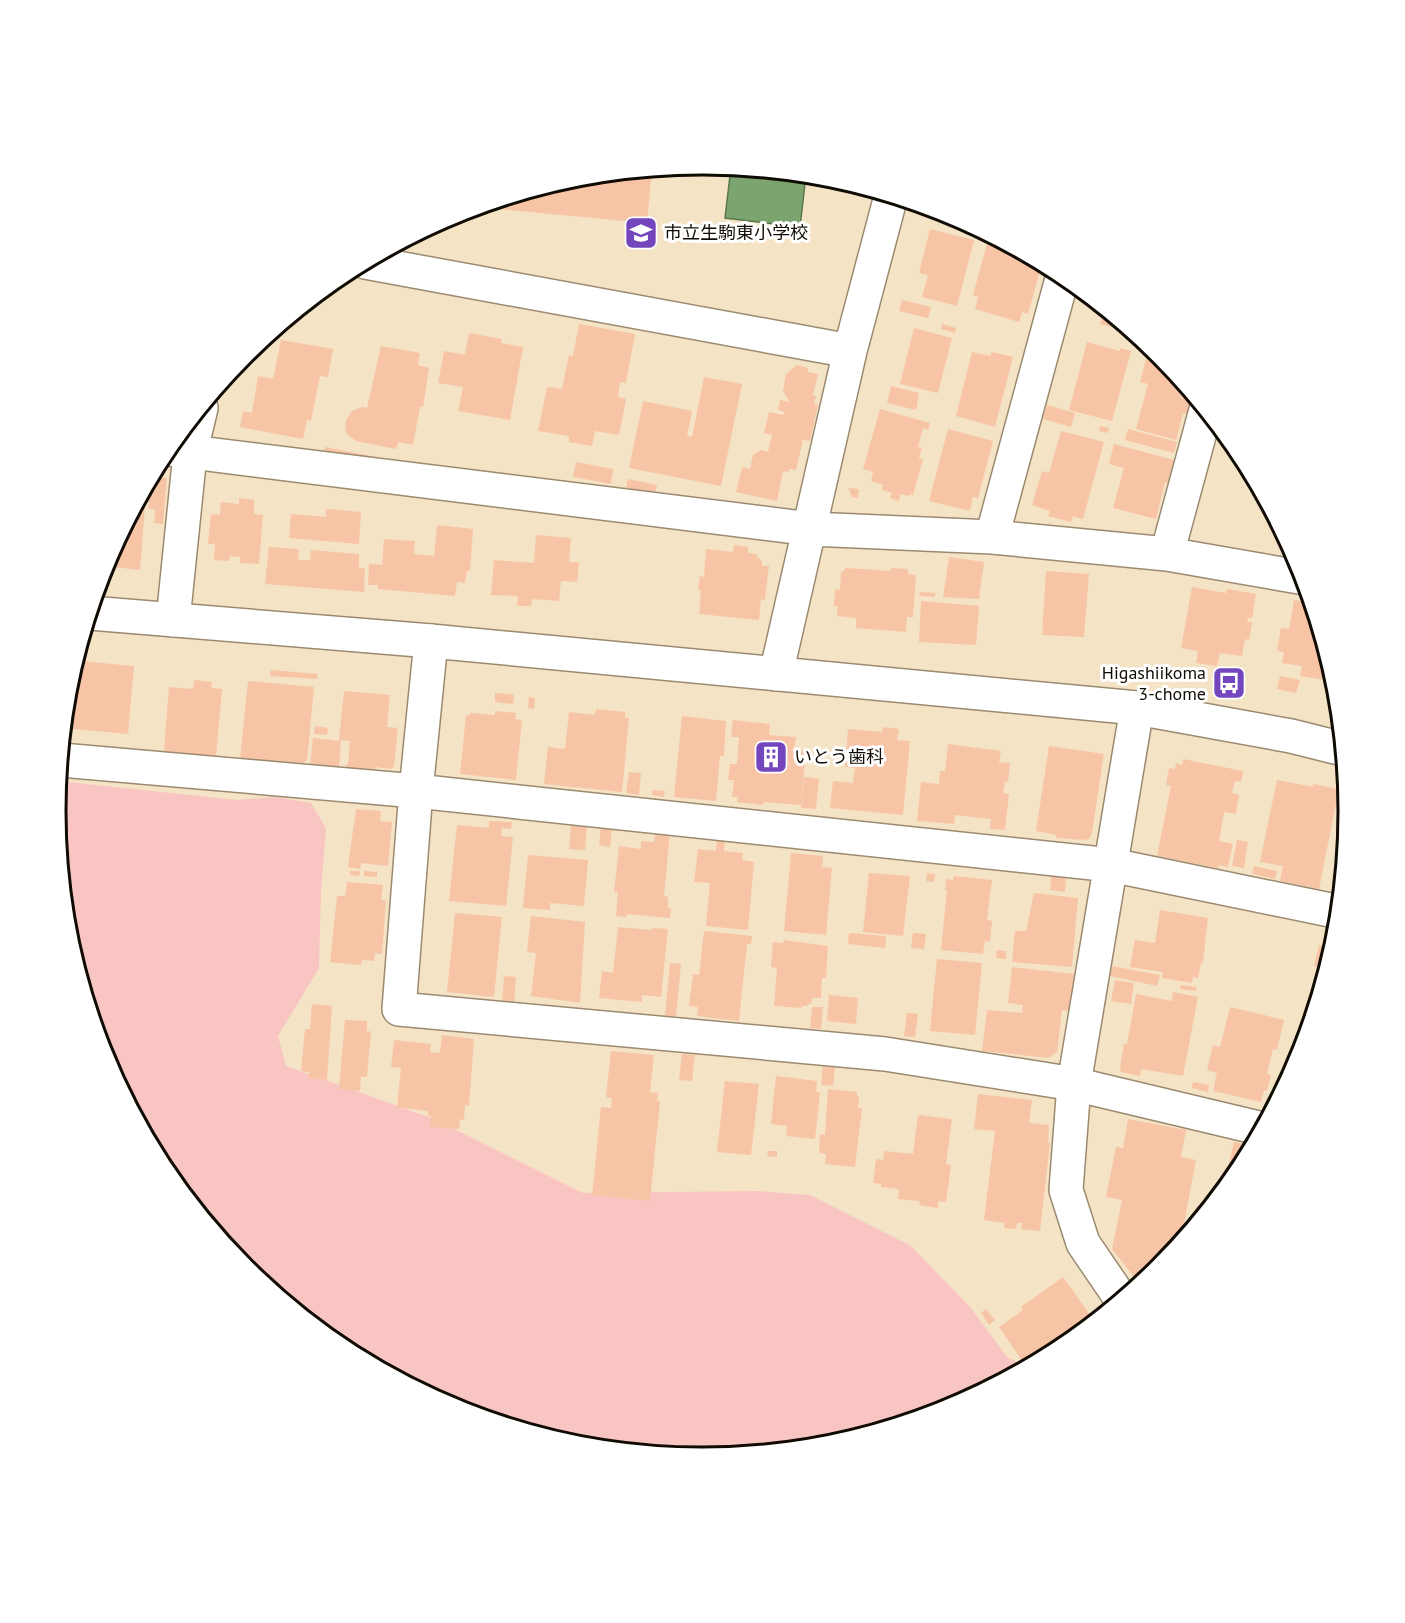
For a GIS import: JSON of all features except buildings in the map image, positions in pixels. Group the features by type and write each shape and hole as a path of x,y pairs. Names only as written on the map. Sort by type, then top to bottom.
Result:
{"street":[{"path":"776,674 850,351 889,204"},
{"path":"377,264 850,351"},
{"path":"992,537 1060,285"},
{"path":"1167,554 1203,420"},
{"path":"178,451 811,529 992,537 1167,554 1294,576"},
{"path":"172,620 178,451"},
{"path":"98,615 431,641 1137,708 1291,736 1336,747"},
{"path":"431,641 416,791 399,1009 885,1054 1074,1084 1255,1127"},
{"path":"1117,1294 1083,1243 1066,1190 1074,1084 1137,708"},
{"path":"68,761 416,791 1111,865 1331,910"}],"shaded area":[{"path":"730,176 805,183 800,227 725,218"},
{"path":"67,782 237,800 275,797 311,803 326,828 321,890 319,968 278,1036 286,1066 434,1119 583,1193 757,1191 810,1195 911,1246 971,1308 1007,1357 1020,1364 946,1400 867,1426 786,1443 702,1448 619,1443 538,1426 459,1400 384,1363 315,1316 252,1262 198,1199 151,1130 114,1055 100,1016 78,936 67,853"}],"place":[{"name":"市立生駒東小学校","path":"641,233"},
{"name":"Higashiikoma 3-chome","path":"1229,683"},
{"name":"いとう歯科","path":"771,757"}]}
